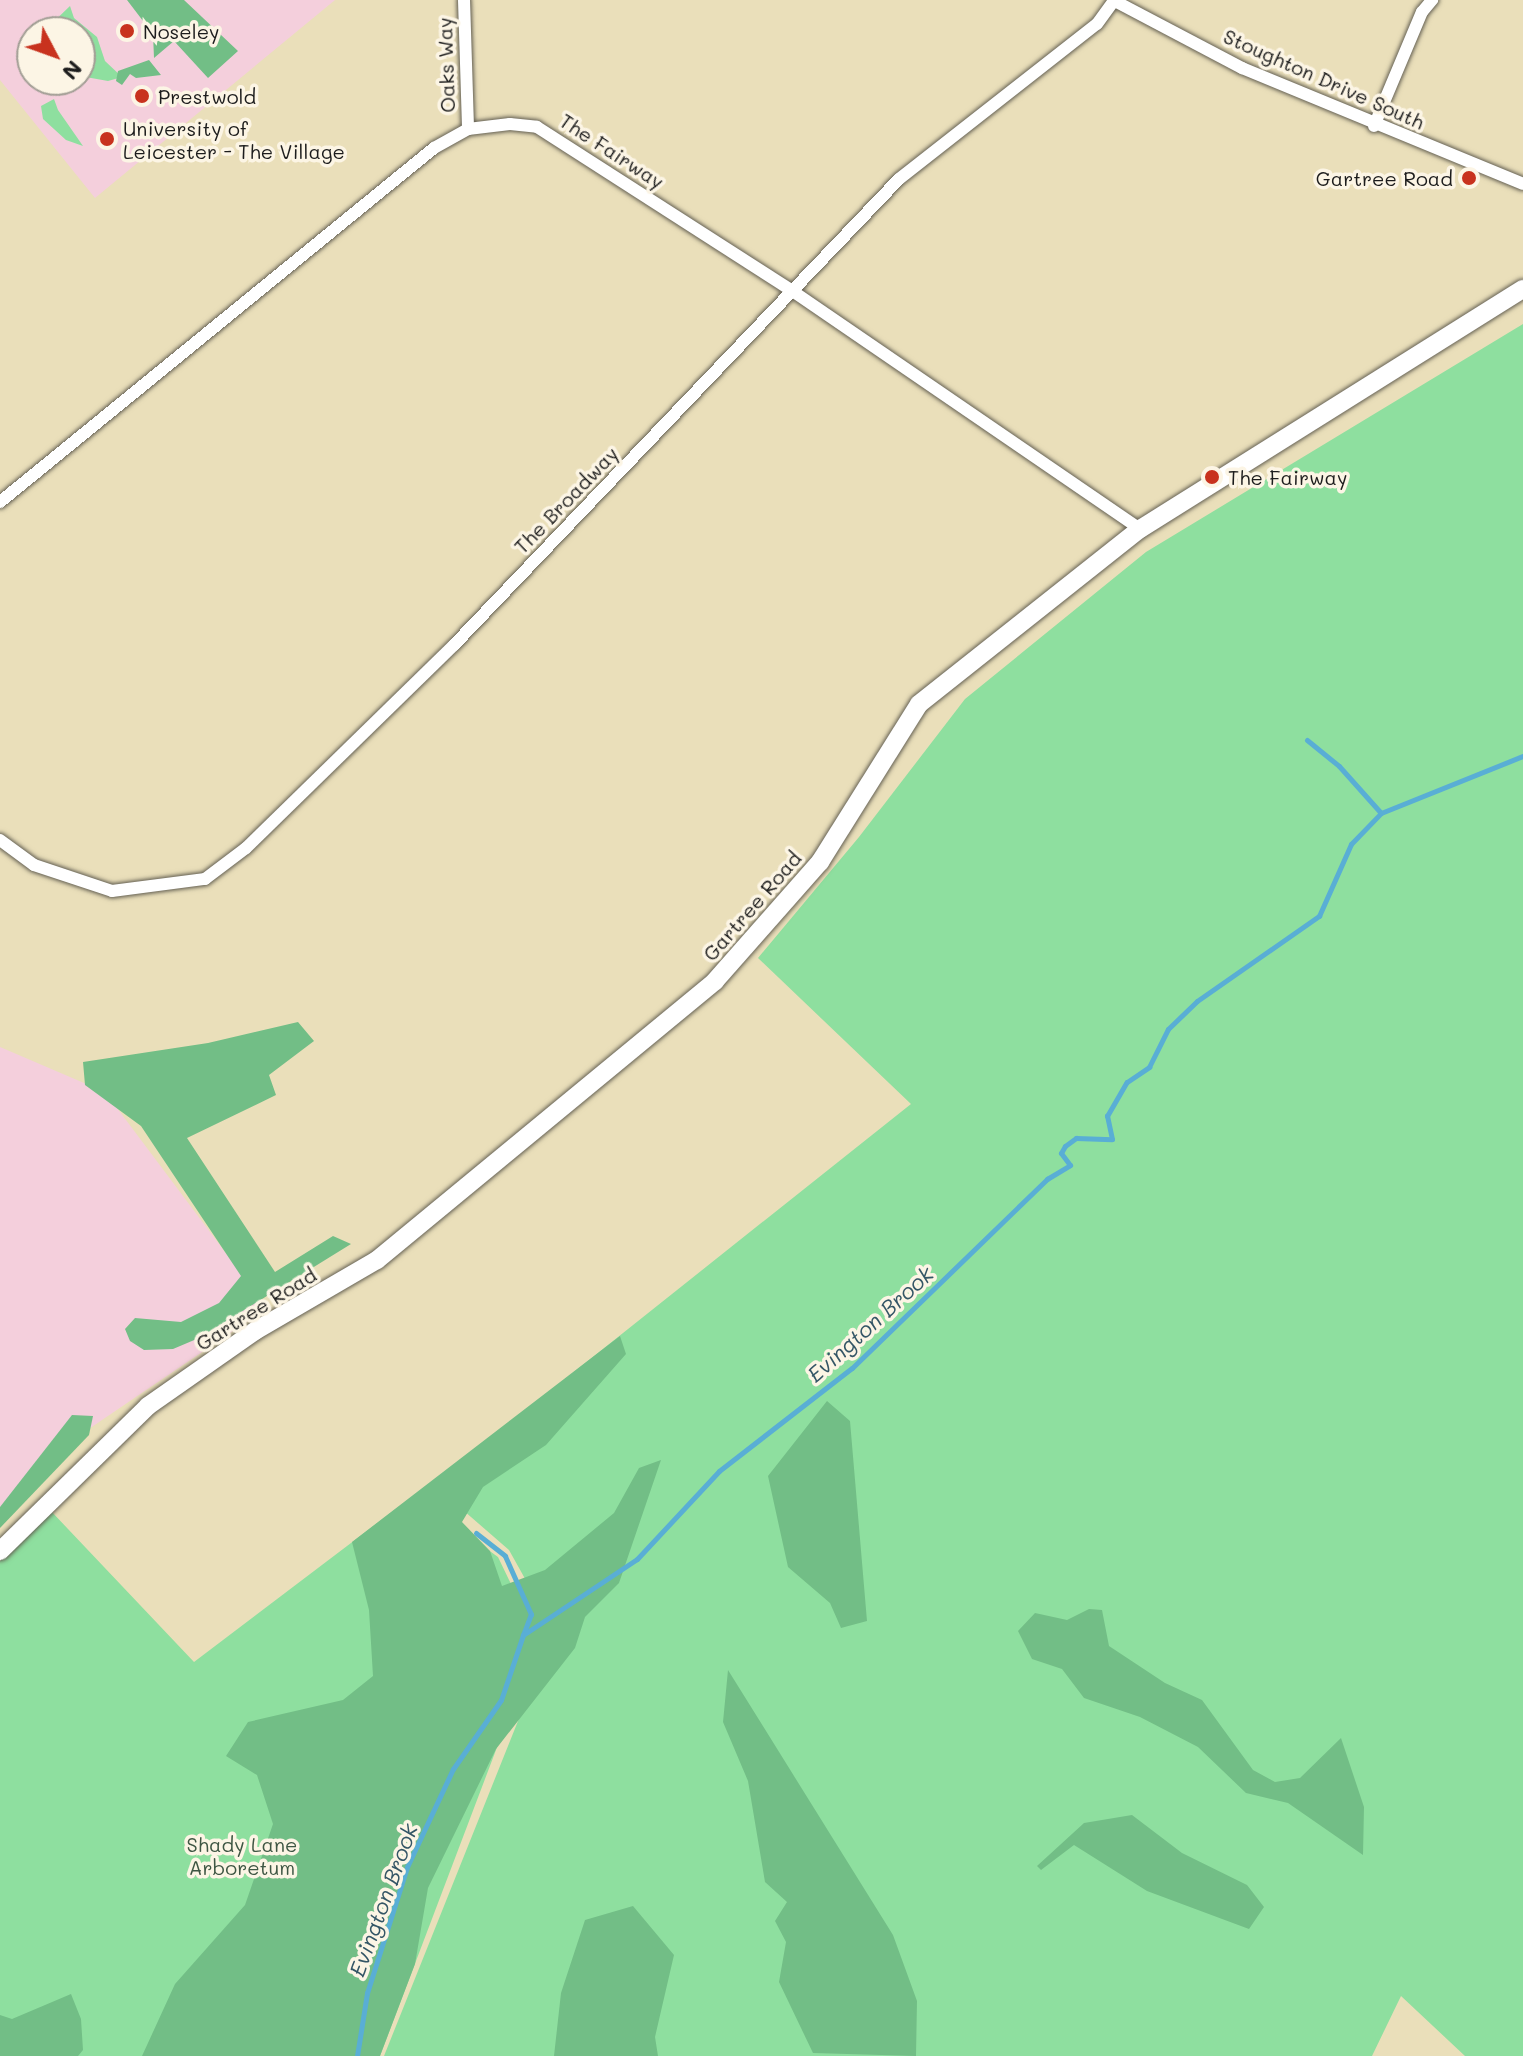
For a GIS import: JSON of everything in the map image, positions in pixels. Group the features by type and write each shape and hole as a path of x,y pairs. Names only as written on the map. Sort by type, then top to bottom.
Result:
{"main road":[{"name":"Gartree Road","path":"0,1551 148,1406 255,1331 377,1260 669,1023 715,981 820,862 919,704 1140,529 1523,289"}],"street":[{"name":"Oaks Way","path":"464,0 468,129"},
{"name":"Stoughton Drive South","path":"1113,0 1242,68 1374,126 1523,184"},
{"name":"The Broadway","path":"0,840 34,865 112,891 205,879 246,848 454,645 899,179 1097,24 1113,0"},
{"path":"1374,126 1422,12 1432,0"},
{"name":"The Fairway","path":"0,502 434,148 468,129 510,124 537,127 791,290 1140,529"}],"shaded area":[{"name":"University of Leicester - The Village","path":"0,0 335,0 95,198 0,80"},
{"path":"0,1047 105,1092 267,1308 74,1439 0,1519"}],"green space":[{"path":"127,0 184,0 238,51 208,78 174,41 154,58 153,34"},
{"path":"70,6 73,16 60,16"},
{"path":"96,36 105,61 122,77 108,81 96,79"},
{"path":"149,60 161,75 136,78 130,74 122,85 116,81 118,71"},
{"path":"54,99 83,146 66,140 43,119 41,106"},
{"path":"1523,324 1523,2056 1465,2056 1401,1996 1372,2056 384,2056 542,1661 538,1602 509,1550 433,1484 911,1104 758,958 859,837 965,699 1146,552"},
{"path":"298,1022 314,1041 269,1075 276,1095 187,1138 275,1272 333,1236 351,1244 199,1338 173,1349 144,1350 130,1341 125,1329 135,1318 181,1322 219,1303 241,1276 141,1126 85,1085 83,1062 208,1043"},
{"path":"620,1336 626,1354 546,1445 483,1487 462,1522 490,1551 502,1586 545,1570 614,1513 639,1468 661,1460 619,1583 585,1617 575,1648 496,1749 428,1888 415,1964 380,2056 142,2056 175,1984 245,1905 273,1824 257,1775 226,1756 248,1722 343,1700 373,1676 369,1610 352,1542"},
{"path":"827,1401 850,1421 867,1621 841,1628 830,1603 788,1567 768,1476"},
{"path":"72,1415 93,1416 89,1435 0,1528 0,1507"},
{"name":"Shady Lane Arboretum","path":"413,1496 498,1557 525,1613 532,1655 380,2056 0,2056 0,1561 50,1510 194,1662"},
{"path":"1089,1609 1102,1610 1109,1646 1165,1683 1202,1700 1253,1770 1275,1782 1300,1778 1341,1738 1364,1807 1363,1855 1288,1803 1246,1793 1198,1747 1140,1717 1084,1698 1062,1669 1032,1659 1018,1631 1035,1613 1067,1620"},
{"path":"728,1670 893,1935 917,2001 916,2056 813,2053 779,1982 786,1942 775,1921 787,1902 765,1882 748,1781 723,1722"},
{"path":"1132,1815 1182,1853 1247,1885 1264,1907 1249,1929 1147,1891 1074,1845 1041,1870 1037,1866 1084,1823"},
{"path":"633,1906 674,1955 655,2037 658,2056 554,2056 561,1993 585,1920"},
{"path":"71,1994 81,2019 83,2050 78,2056 0,2056 0,2015 12,2019"}],"waterway":[{"path":"1307,740 1339,766 1381,813"},
{"name":"Evington Brook","path":"357,2056 367,1993 407,1867 453,1769 501,1700 523,1635 637,1559 719,1471 852,1368 1047,1179 1070,1165 1061,1153 1065,1146 1076,1138 1112,1139 1107,1116 1127,1082 1149,1067 1168,1029 1197,1001 1319,916 1351,844 1381,813 1523,756"},
{"path":"476,1533 505,1556 531,1614 523,1635"}],"place":[{"name":"Noseley","path":"127,31"},
{"name":"Prestwold","path":"142,96"},
{"name":"University of Leicester - The Village","path":"107,139"},
{"name":"Gartree Road","path":"1469,178"},
{"name":"The Fairway","path":"1212,477"}]}
